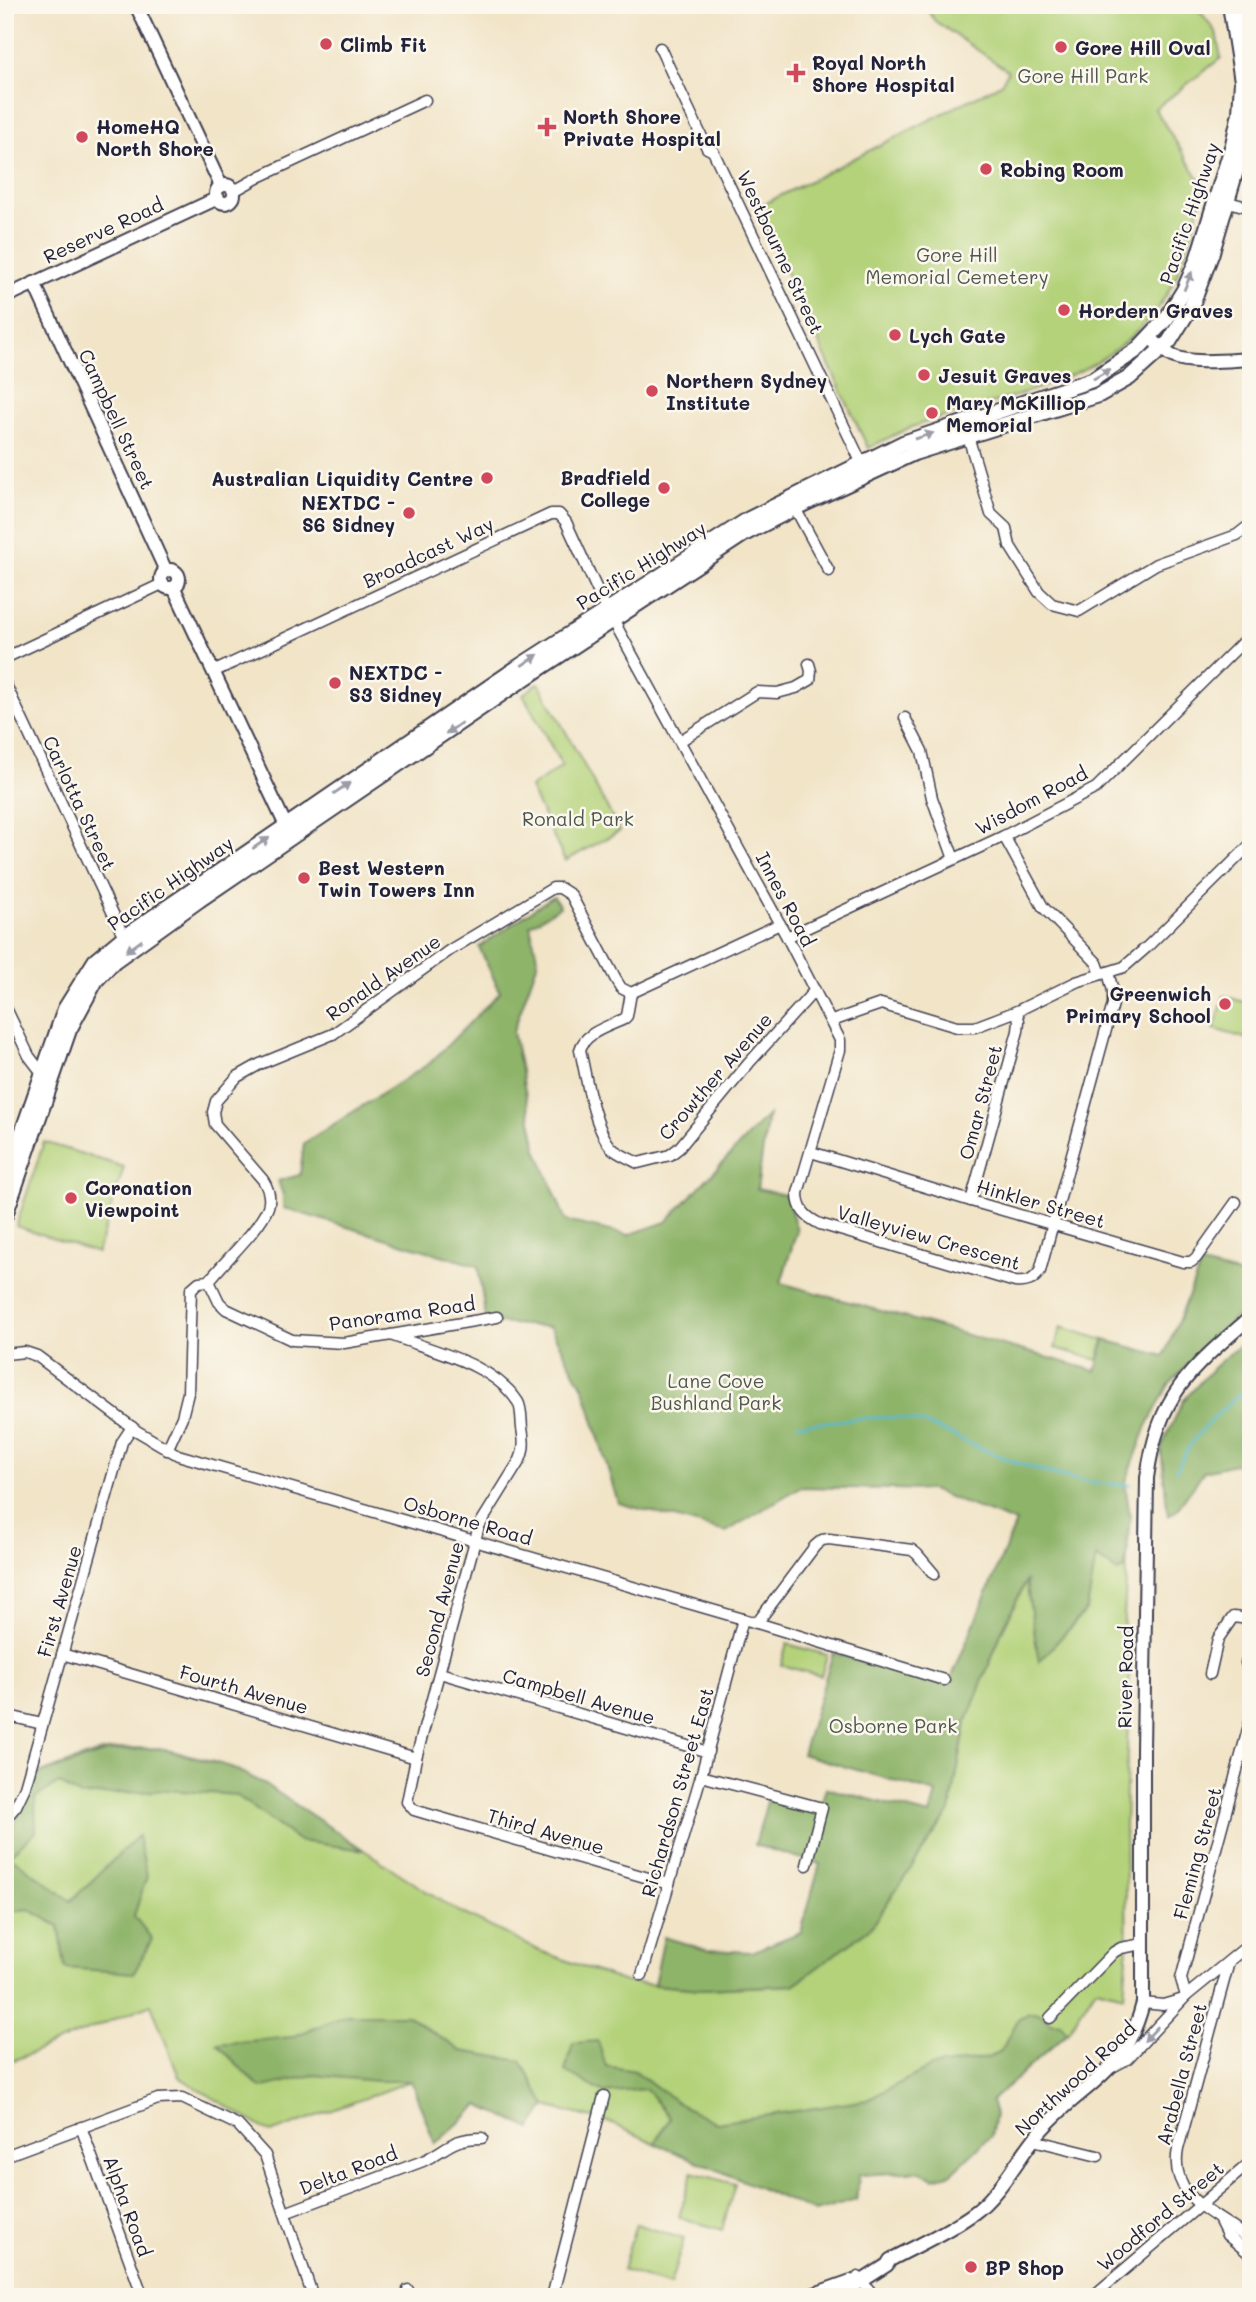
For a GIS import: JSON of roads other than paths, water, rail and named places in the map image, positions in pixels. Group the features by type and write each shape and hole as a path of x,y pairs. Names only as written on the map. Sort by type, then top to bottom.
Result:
{"main road":[{"path":"136,5 219,192"},
{"name":"Pacific Highway","path":"610,615 744,534 795,508 911,440 1091,380 1118,364 1150,337 1173,309 1189,279 1237,131 1242,90 1241,71 1230,5"},
{"path":"1243,5 1251,50"},
{"name":"Pacific Highway","path":"5,1182 60,1023 76,990 95,961 124,937 289,832 749,519 864,469 1099,395 1129,378 1163,349 1192,305 1203,281 1251,120"},
{"name":"Reserve Road","path":"5,297 219,192 222,202 230,202 234,191"},
{"name":"Campbell Street","path":"34,284 166,571 161,578 168,586"},
{"path":"1150,337 1171,355 1184,359 1251,359"},
{"path":"168,586 215,671 289,832"},
{"name":"Pacific Highway","path":"5,1215 69,1030 102,973 143,939 289,832"},
{"name":"River Road","path":"1111,2067 1132,2036 1143,2003 1143,1737 1147,1478 1150,1460 1164,1410 1184,1379 1194,1367 1251,1318"},
{"name":"Northwood Road","path":"837,2297 887,2265 890,2260 982,2207 1033,2140 1111,2067"},
{"name":"Northwood Road","path":"806,2297 860,2280"}],"street":[{"name":"Westbourne Street","path":"660,48 707,148 713,151 864,469"},
{"path":"234,191 425,100"},
{"path":"1228,202 1251,208"},
{"path":"968,436 991,514 1006,528 1010,546 1039,592 1052,604 1068,610 1079,611 1156,564 1177,555 1199,551 1237,535 1251,524"},
{"path":"795,508 829,570"},
{"name":"Broadcast Way","path":"215,671 551,514 559,514 566,522 610,615"},
{"path":"5,658 168,586"},
{"name":"Innes Road","path":"610,615 780,924 840,1040 840,1050 798,1193 801,1211"},
{"name":"Wisdom Road","path":"787,937 1004,836 1096,788 1251,634"},
{"path":"680,741 757,692 777,693 796,688 810,680 809,664"},
{"name":"Carlotta Street","path":"5,683 124,937"},
{"path":"905,718 922,751 932,798 954,859"},
{"path":"1004,836 1043,907 1097,963 1113,990 1113,1003 1053,1224"},
{"path":"832,1021 880,1004 967,1028 1017,1011 1076,982 1129,964 1251,844"},
{"name":"Ronald Avenue","path":"167,1450 182,1417 188,1393 191,1289 199,1282 209,1282 259,1222 269,1200 267,1186 215,1124 214,1107 219,1096 244,1073 333,1034 450,950 553,888 560,888 571,895 616,980 621,988 631,993"},
{"path":"631,993 780,924"},
{"name":"Crowther Avenue","path":"631,993 627,1016 587,1037 580,1050 603,1133 613,1149 638,1163 670,1155 679,1148 749,1063 815,990"},
{"path":"5,1006 29,1056 42,1073"},
{"name":"Omar Street","path":"971,1201 1018,1031 1017,1011"},
{"name":"Hinkler Street","path":"811,1152 971,1201 1187,1262 1200,1253 1236,1202"},
{"name":"Valleyview Crescent","path":"801,1211 820,1224 1023,1283 1031,1281 1040,1271 1053,1224"},
{"name":"Panorama Road","path":"209,1282 219,1302 226,1309 292,1340 344,1343 497,1317"},
{"name":"Second Avenue","path":"391,1335 492,1374 517,1401 520,1408 524,1451 488,1508 474,1540 416,1758 407,1802 414,1810"},
{"name":"Osborne Road","path":"5,1354 19,1351 37,1356 167,1450 944,1680"},
{"name":"First Avenue","path":"5,1819 16,1806 25,1787 122,1442 132,1427"},
{"path":"757,1623 815,1546 829,1539 912,1550 934,1574"},
{"path":"1210,1674 1218,1639 1233,1617 1249,1619 1251,1622"},
{"name":"Richardson Street East","path":"642,1975 744,1619"},
{"path":"1251,1646 1246,1663 1251,1675"},
{"name":"Fourth Avenue","path":"62,1654 416,1758"},
{"name":"Campbell Avenue","path":"440,1673 708,1752"},
{"path":"5,1715 42,1724"},
{"name":"Fleming Street","path":"1186,1996 1181,1979 1251,1718"},
{"path":"701,1776 822,1808 807,1865"},
{"name":"Third Avenue","path":"414,1810 669,1884"},
{"name":"Northwood Road","path":"1111,2067 1127,2059 1186,1996 1251,1943"},
{"path":"1050,2018 1114,1952 1143,1944"},
{"name":"Arabella Street","path":"1229,1962 1176,2160 1183,2188 1220,2221 1233,2227 1251,2242"},
{"name":"Northwood Road","path":"1143,2003 1157,2006 1170,2004 1186,1996"},
{"path":"552,2297 604,2096"},
{"path":"5,2156 158,2099 182,2098 238,2126 265,2155 313,2297"},
{"name":"Alpha Road","path":"81,2127 143,2297"},
{"name":"Delta Road","path":"285,2213 423,2161 455,2141 482,2137"},
{"path":"1033,2140 1098,2156"},
{"name":"Woodford Street","path":"1092,2297 1251,2162"},
{"name":"Arabella Street","path":"1220,2221 1227,2235 1251,2255"},
{"path":"860,2280 875,2297"}],"waterway":[{"path":"1176,1471 1195,1437 1251,1381"},
{"path":"798,1424 868,1418 910,1420 1034,1468 1072,1479 1130,1485"}],"place":[{"name":"Climb Fit","path":"326,44"},
{"name":"Gore Hill Oval","path":"1061,47"},
{"name":"Royal North Shore Hospital","path":"796,73"},
{"name":"North Shore Private Hospital","path":"547,127"},
{"name":"HomeHQ North Shore","path":"82,137"},
{"name":"Robing Room","path":"986,169"},
{"name":"Hordern Graves","path":"1064,310"},
{"name":"Lych Gate","path":"895,335"},
{"name":"Jesuit Graves","path":"924,375"},
{"name":"Northern Sydney Institute","path":"652,391"},
{"name":"Mary McKilliop Memorial","path":"932,413"},
{"name":"Australian Liquidity Centre","path":"487,478"},
{"name":"Bradfield College","path":"664,488"},
{"name":"NEXTDC - S6 Sidney","path":"409,513"},
{"name":"NEXTDC - S3 Sidney","path":"335,683"},
{"name":"Best Western Twin Towers Inn","path":"304,878"},
{"name":"Greenwich Primary School","path":"1225,1004"},
{"name":"Coronation Viewpoint","path":"71,1198"},
{"name":"BP Shop","path":"971,2267"}],"park label":[{"name":"Gore Hill Park","path":"1083,75"},
{"name":"Gore Hill Memorial Cemetery","path":"957,265"},
{"name":"Ronald Park","path":"578,818"},
{"name":"Lane Cove Bushland Park","path":"716,1391"},
{"name":"Osborne Park","path":"893,1725"}]}
